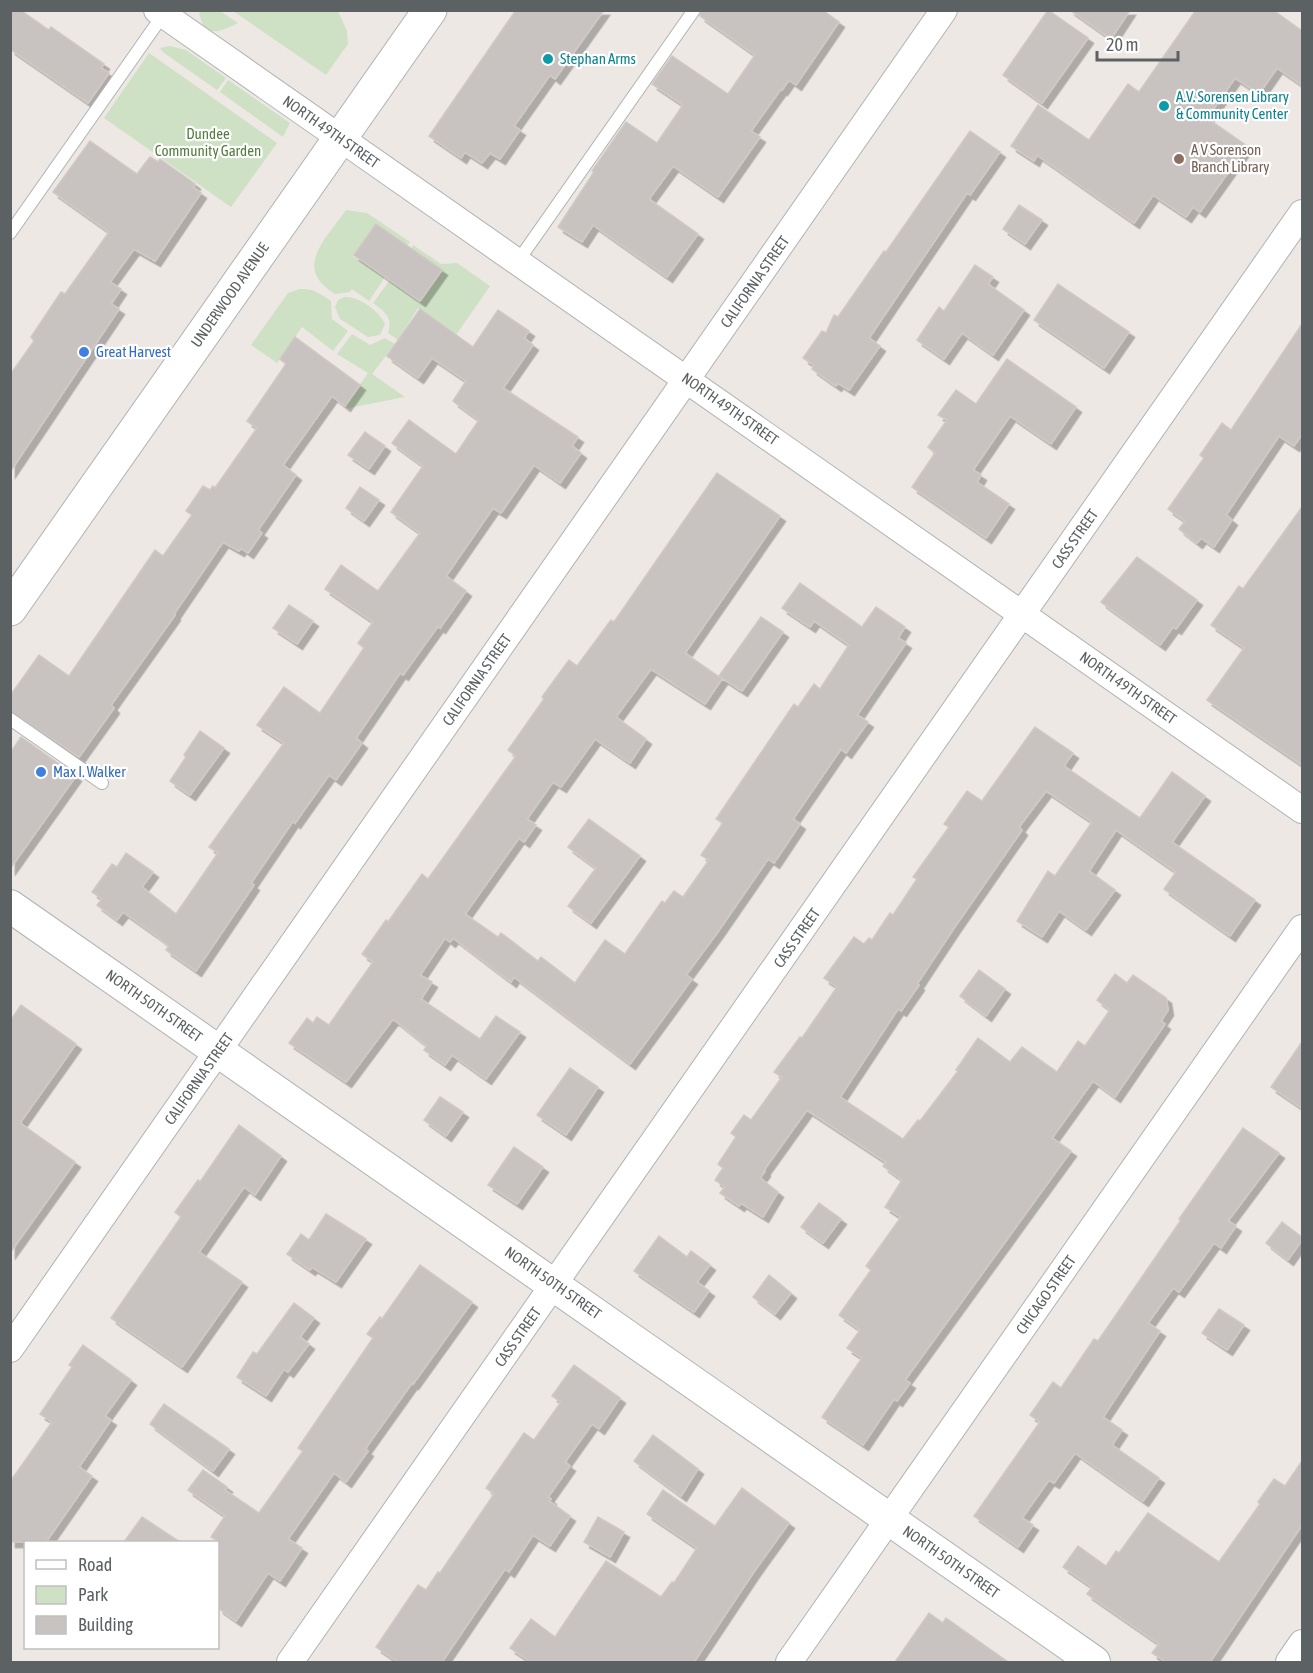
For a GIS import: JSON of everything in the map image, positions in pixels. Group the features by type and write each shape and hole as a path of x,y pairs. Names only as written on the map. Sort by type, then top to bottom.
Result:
{"main road":[{"name":"UNDERWOOD AVENUE","path":"10,609 430,10"}],"street":[{"name":"CALIFORNIA STREET","path":"10,1350 944,10"},
{"name":"NORTH 49TH STREET","path":"169,14 340,138 1302,810"},
{"name":"CASS STREET","path":"290,1662 1302,213"},
{"name":"NORTH 50TH STREET","path":"10,906 1094,1662"},
{"name":"CHICAGO STREET","path":"789,1662 1302,928"},
{"path":"1289,1662 1302,1643"}],"lane":[{"path":"518,261 694,10"},
{"path":"10,233 169,14"},
{"path":"10,719 102,783"}],"green space":[{"path":"199,11 220,11 238,23 218,31 208,30 201,20"},
{"path":"233,11 338,11 347,31 348,44 326,75"},
{"path":"170,46 186,50 226,78 217,90 160,48"},
{"name":"Dundee Community Garden","path":"149,53 277,143 231,207 104,118"},
{"path":"228,80 290,123 283,137 220,92"},
{"path":"346,210 367,213 410,242 407,246 376,224 353,256 385,277 369,301 352,289 350,292 335,294 322,284 316,274 314,264 322,242"},
{"path":"413,245 441,264 457,263 490,286 456,335 418,308 398,340 388,333 387,315 373,303 390,280 419,302 441,270 411,249"},
{"path":"300,289 313,291 331,301 332,319 348,331 333,351 302,327 277,363 251,345 288,293"},
{"path":"344,297 362,301 378,314 385,324 380,335 368,337 340,319 335,307 338,300"},
{"path":"352,334 370,345 385,338 395,344 372,374 405,397 349,408 345,406 368,373 337,354"}],"building":[{"path":"10,10 20,10 49,30 51,27 104,64 101,68 109,73 88,103 10,49"},
{"path":"516,10 604,10 555,79 550,75 514,126 520,130 500,159 490,153 482,163 465,152 461,158 429,136"},
{"path":"702,10 822,10 839,22 796,85 789,80 751,131 760,137 718,197 673,166 649,199 698,234 667,277 593,225 582,242 558,227 594,172 592,171 626,122 657,143 683,105 652,84 672,56 728,94 755,55 700,16"},
{"path":"1048,10 1088,38 1042,103 1003,75"},
{"path":"1070,10 1130,10 1111,39"},
{"name":"A.V. Sorensen Library & Community Center","path":"1196,10 1273,10 1302,31 1302,85 1277,68 1259,94 1235,78 1207,118 1247,146 1200,212 1193,207 1186,217 1153,195 1134,223 1037,155 1034,161 1011,146 1038,105 1089,140 1128,84 1139,92"},
{"path":"970,131 1000,152 970,195 967,193 869,338 880,346 849,390 838,383 836,386 812,369 814,365 803,358 822,331 826,333 834,315 838,317 884,251 886,252"},
{"path":"90,141 137,174 150,157 158,162 160,159 195,184 193,187 201,193 155,261 134,249 110,282 121,289 111,304 119,309 10,472 10,375 34,341 31,337 61,292 65,294 109,232 53,192"},
{"path":"1019,205 1042,220 1025,244 1003,229"},
{"path":"376,224 442,270 420,301 354,255"},
{"path":"975,265 993,277 988,284 1024,310 993,355 962,333 944,359 917,340 939,307 944,311"},
{"path":"1058,284 1129,332 1104,368 1034,320"},
{"path":"420,309 473,347 498,310 529,331 524,338 533,345 503,388 578,437 572,446 581,453 560,483 534,465 501,513 493,508 446,576 466,591 403,675 400,673 356,738 362,743 336,780 329,775 295,823 293,821 251,883 254,885 196,971 166,950 169,946 157,936 123,912 117,920 97,905 102,899 92,892 112,864 117,867 126,853 153,872 142,887 176,914 218,853 209,847 284,743 257,725 284,687 320,713 364,648 358,643 373,622 325,589 341,565 378,591 420,533 391,512 423,466 392,443 409,420 456,454 479,420 453,401 466,381 432,358 418,378 387,356"},
{"path":"1302,324 1302,434 1294,446 1279,436 1226,515 1232,520 1214,547 1201,538 1197,543 1179,529 1185,521 1168,509 1204,458 1200,455 1222,423 1231,430"},
{"path":"295,337 360,385 345,406 332,396 283,465 296,475 258,530 262,533 248,553 223,542 111,705 114,708 79,757 10,711 10,696 39,655 69,676 155,550 163,556 192,515 186,511 203,486 210,490 213,486 215,488 257,428 247,421 286,364 280,359"},
{"path":"1007,359 1076,407 1051,444 1010,416 973,470 981,475 977,482 1009,504 986,538 912,487 935,453 928,447 947,420 938,415 956,390 976,404"},
{"path":"365,432 385,446 369,469 348,455"},
{"path":"717,473 780,516 685,653 722,679 705,704 651,669 616,717 646,739 630,763 595,739 561,787 553,782 527,819 536,825 524,842 519,838 465,914 498,937 501,933 538,961 541,957 575,983 605,940 625,954 662,901 665,903 674,891 683,897 709,860 701,855 723,823 716,819 794,704 798,707 814,684 820,689 849,645 814,621 810,627 782,608 800,583 862,627 876,607 905,627 898,638 906,643 857,715 868,722 846,753 841,749 793,819 800,824 774,863 768,859 686,975 692,979 630,1064 514,977 511,982 453,938 450,942 445,938 420,975 432,982 421,999 480,1039 496,1016 520,1032 486,1079 452,1055 445,1065 424,1050 427,1046 393,1019 346,1082 289,1043 307,1018 313,1023 317,1017 329,1025 373,962 362,954 422,874 428,879 516,756 508,750 544,699 542,697 569,660 577,666 611,620 614,622"},
{"path":"360,487 379,500 364,521 346,508"},
{"path":"1302,507 1302,765 1207,700 1244,648 1211,625 1239,586 1243,589"},
{"path":"1137,557 1197,600 1176,629 1173,627 1160,645 1101,602"},
{"path":"289,605 313,621 297,644 273,628"},
{"path":"761,617 783,632 742,691 719,676"},
{"path":"1035,727 1073,753 1064,766 1140,818 1172,772 1205,796 1172,842 1255,900 1230,936 1164,889 1176,872 1116,830 1089,871 1115,890 1086,930 1059,911 1042,937 1017,921 1048,871 1055,876 1092,822 1046,791 1019,827 1022,830 954,928 917,984 919,985 901,1011 898,1009 840,1097 903,1139 918,1120 920,1121 958,1071 956,1070 978,1038 1010,1062 1022,1047 1057,1072 1078,1041 1085,1046 1110,1010 1097,1000 1115,974 1127,983 1133,975 1166,998 1168,1010 1161,1021 1165,1024 1115,1097 1093,1081 1052,1138 1071,1151 905,1380 910,1383 897,1401 894,1399 863,1445 822,1417 862,1358 847,1348 860,1330 839,1315 871,1270 866,1266 901,1217 885,1207 902,1180 883,1166 886,1162 807,1110 760,1178 778,1192 763,1217 741,1203 739,1206 720,1193 725,1187 715,1180 723,1168 718,1164 736,1137 731,1133 744,1115 751,1120 782,1077 774,1072 800,1037 802,1038 837,987 824,978 854,937 864,944 869,938 872,940 890,913 893,915 917,879 913,877 949,827 944,824 967,791 982,801"},
{"path":"200,731 224,748 190,795 170,781"},
{"path":"21,737 76,776 10,869 10,753"},
{"path":"589,819 640,856 591,923 568,906 596,868 568,847"},
{"path":"979,970 1005,989 986,1016 960,996"},
{"path":"21,1005 76,1044 20,1123 75,1162 10,1253 10,1021"},
{"path":"1302,1042 1302,1108 1271,1087"},
{"path":"570,1068 598,1087 566,1135 537,1115"},
{"path":"440,1097 463,1112 446,1136 424,1120"},
{"path":"239,1125 281,1156 255,1195 244,1187 199,1252 242,1282 182,1367 111,1318 181,1217 175,1212 198,1180 200,1182"},
{"path":"1243,1128 1279,1153 1228,1221 1236,1226 1221,1248 1214,1243 1179,1292 1173,1288 1148,1323 1160,1331 1103,1417 1122,1430 1112,1445 1159,1478 1143,1501 1075,1453 1054,1483 1049,1480 1022,1518 1033,1525 1018,1547 974,1516 1040,1422 1030,1415 1053,1382 1061,1388 1094,1339 1098,1341"},
{"path":"514,1147 543,1167 517,1204 488,1185"},
{"path":"819,1203 841,1219 823,1243 801,1227"},
{"path":"326,1214 366,1239 336,1282 312,1267 310,1270 287,1254 301,1234 309,1240"},
{"path":"1282,1222 1302,1237 1288,1260 1266,1243"},
{"path":"659,1236 687,1257 691,1251 710,1265 697,1282 709,1291 694,1312 634,1271"},
{"path":"420,1265 472,1302 365,1449 368,1451 346,1482 334,1473 288,1539 302,1548 280,1581 268,1573 236,1621 219,1609 219,1541 211,1537 225,1516 188,1490 203,1470 227,1487 225,1490 259,1513 303,1451 298,1448 373,1338 367,1334 380,1317 382,1319"},
{"path":"769,1275 791,1293 775,1314 753,1297"},
{"path":"294,1303 314,1318 300,1337 309,1344 288,1372 284,1369 266,1396 237,1377 253,1352 257,1354"},
{"path":"1219,1309 1244,1325 1227,1350 1202,1333"},
{"path":"83,1345 131,1380 105,1416 111,1420 79,1467 92,1476 47,1541 10,1542 10,1482 52,1422 40,1414 72,1367 69,1365"},
{"path":"574,1365 620,1398 599,1429 592,1424 565,1462 570,1466 548,1497 551,1499 549,1501 570,1516 550,1546 533,1535 509,1572 505,1569 442,1662 398,1662 376,1647 418,1585 426,1590 438,1572 440,1573 494,1494 486,1488 524,1433 534,1440 561,1402 552,1396"},
{"path":"164,1404 229,1449 213,1471 150,1424"},
{"path":"653,1435 698,1469 681,1496 634,1461"},
{"path":"1302,1461 1302,1525 1210,1662 1166,1662 1152,1653 1159,1644 1087,1594 1092,1587 1063,1567 1078,1546 1106,1566 1116,1551 1119,1553 1148,1513 1219,1562 1260,1504 1258,1502 1274,1479 1285,1486"},
{"path":"742,1488 789,1523 694,1662 531,1662 510,1648 531,1619 555,1637 606,1561 661,1597 672,1582 674,1583 697,1548 647,1514 663,1490 715,1526"},
{"path":"142,1517 178,1541 125,1541"},
{"path":"598,1517 624,1532 610,1557 584,1542"},
{"path":"929,1613 943,1623 946,1618 1008,1662 895,1662"}],"place":[{"name":"Stephan Arms","path":"548,59"},
{"name":"A.V. Sorensen Library & Community Center","path":"1164,106"},
{"name":"A V Sorenson Branch Library","path":"1179,159"},
{"name":"Great Harvest","path":"84,352"},
{"name":"Max I. Walker","path":"41,772"}]}
